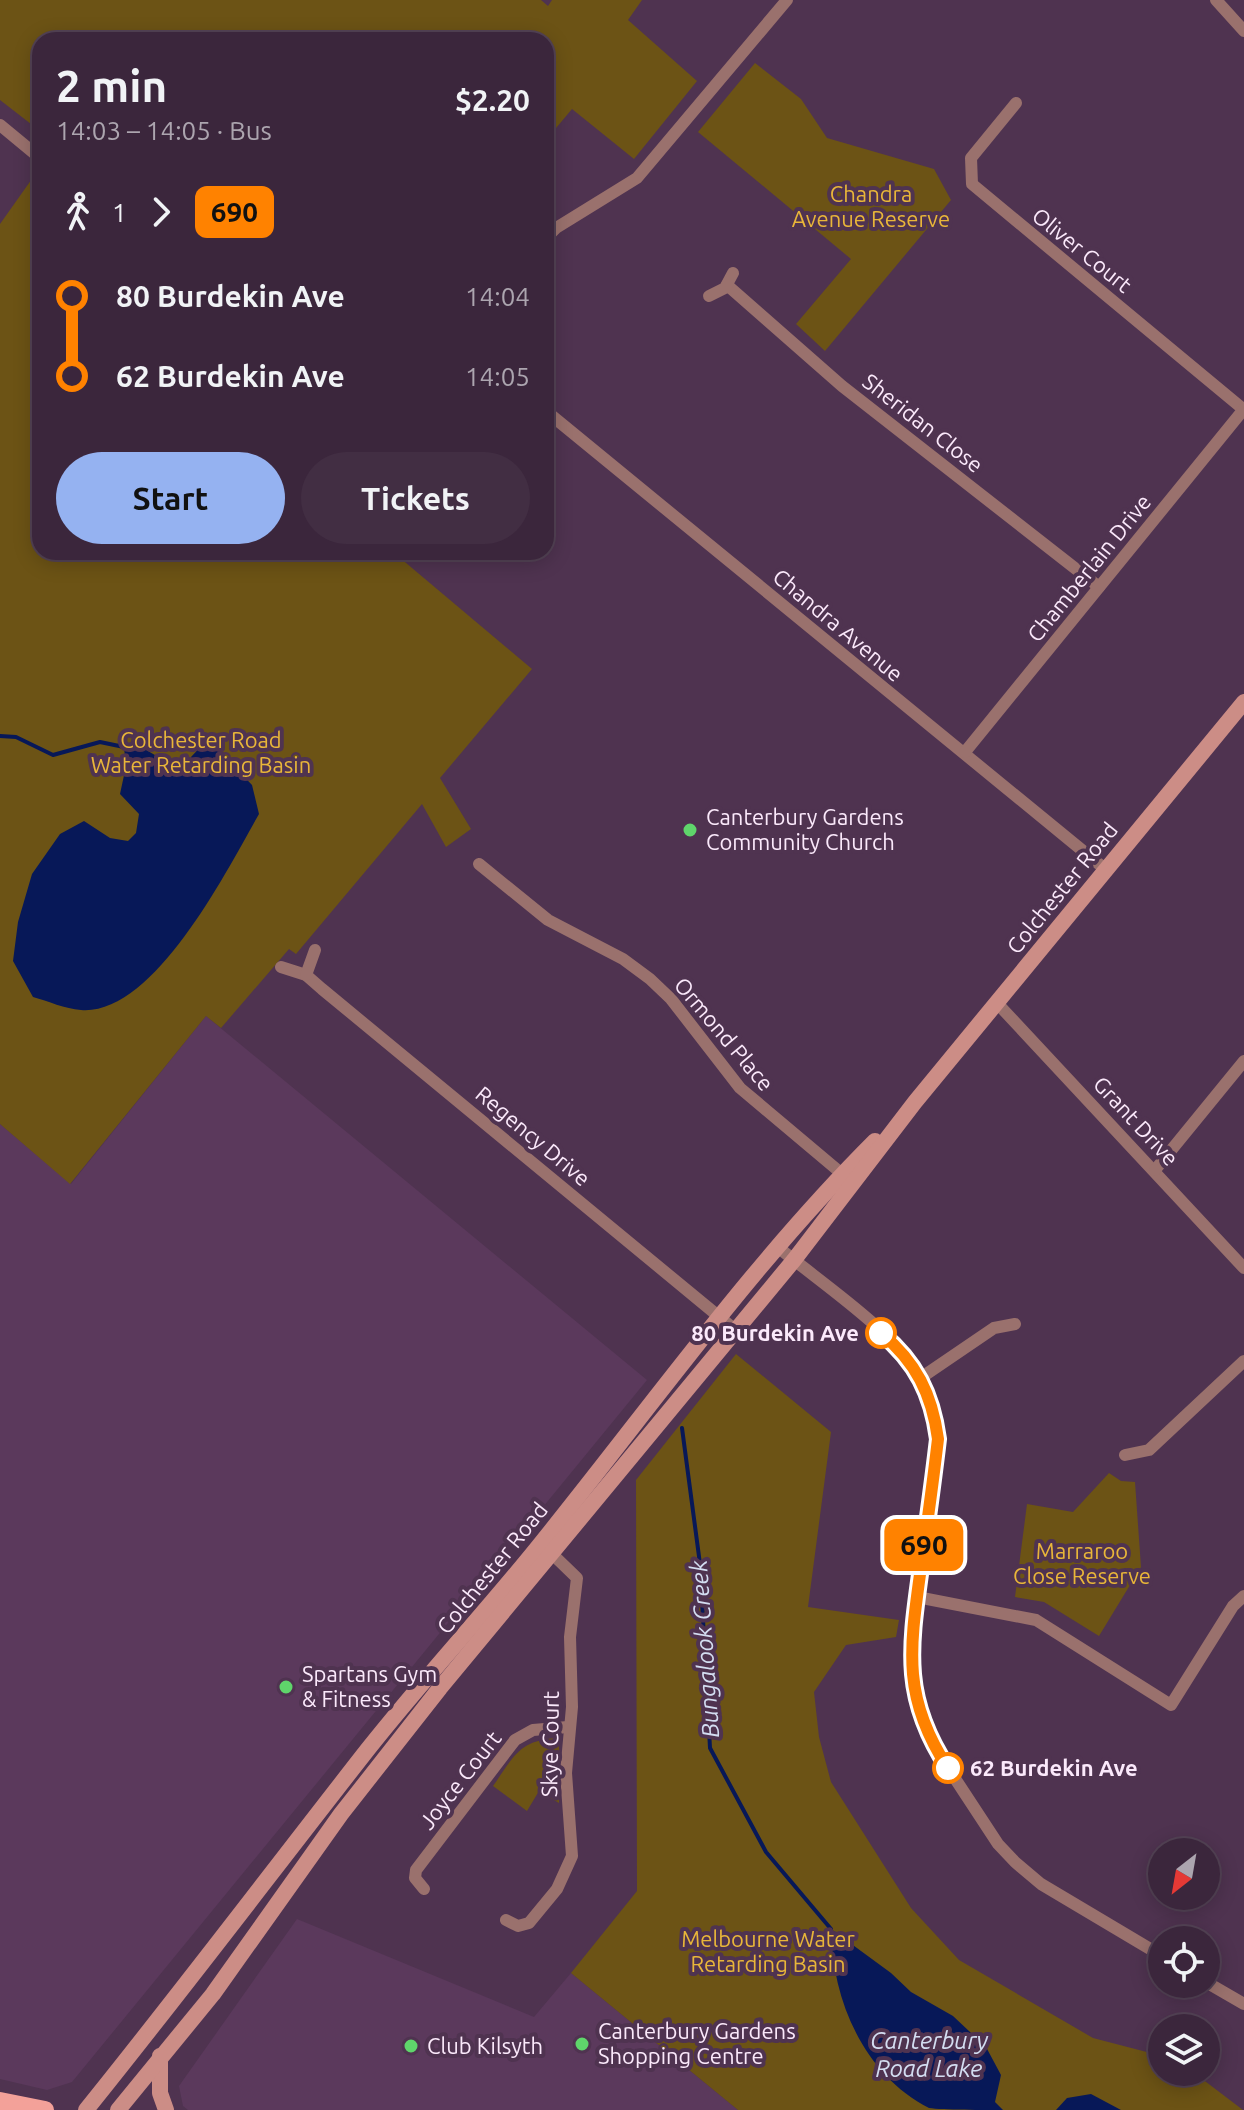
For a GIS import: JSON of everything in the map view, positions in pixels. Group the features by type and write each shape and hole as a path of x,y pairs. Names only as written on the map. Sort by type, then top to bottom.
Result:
{"main road":[{"name":"Colchester Road","path":"118,2110 263,1928 341,1814 546,1548 719,1316 779,1248 848,1179 915,1102 1244,702"},
{"name":"Colchester Road","path":"86,2110 240,1918 371,1746 794,1260 848,1179"},
{"path":"160,2056 160,2093 166,2110"},
{"path":"0,2101 45,2110"}],"street":[{"path":"554,230 637,178 787,0"},
{"path":"1216,0 1244,31"},
{"name":"Oliver Court","path":"1016,103 971,158 972,184 1244,409"},
{"path":"0,125 32,151"},
{"name":"Sheridan Close","path":"709,296 730,279 842,386 1099,587"},
{"name":"Chamberlain Drive","path":"965,752 1244,409"},
{"name":"Chandra Avenue","path":"554,418 1105,869"},
{"name":"Ormond Place","path":"479,864 548,920 623,959 650,979 671,999 740,1088 848,1179"},
{"path":"306,975 315,950"},
{"name":"Regency Drive","path":"281,967 306,975 734,1329"},
{"name":"Grant Drive","path":"997,1003 1244,1268"},
{"path":"1155,1170 1244,1061"},
{"path":"779,1248 896,1346 922,1377 934,1410 938,1439 910,1650 919,1709 933,1745 998,1844 1041,1884 1148,1948"},
{"path":"922,1377 994,1328 1015,1324"},
{"path":"1125,1455 1149,1450 1244,1361"},
{"name":"Skye Court","path":"506,1920 518,1926 529,1923 570,1866 572,1832 566,1773 572,1707 570,1637 577,1578 546,1548"},
{"path":"917,1597 1036,1620 1171,1705 1233,1606 1244,1596"},
{"name":"Joyce Court","path":"422,1887 414,1875 416,1870 515,1740 533,1730 568,1727"},
{"path":"1220,1990 1244,2004"}],"shaded area":[{"path":"206,1016 647,1380 72,2082 47,2090 0,2079 0,1124 71,1184"},
{"path":"297,1919 534,2017 571,1973 738,2110 188,2110 183,2106 179,2086"}],"green space":[{"path":"0,0 541,0 548,6 552,0 642,0 628,20 697,81 634,159 572,109 554,130 554,32 32,32 32,125 0,100"},
{"name":"Chandra Avenue Reserve","path":"755,63 801,99 827,138 934,169 951,200 825,351 796,324 851,259 698,132"},
{"name":"Colchester Road Water Retarding Basin","path":"32,179 32,560 403,560 532,669 440,778 471,829 446,847 422,804 296,954 289,949 221,1028 206,1016 70,1184 0,1124 0,224"},
{"name":"Melbourne Water Retarding Basin","path":"736,1354 831,1432 808,1607 899,1620 896,1637 846,1645 814,1692 819,1737 831,1782 911,1908 959,1960 1093,2038 1148,2052 1148,2086 1211,2086 1243,2110 738,2110 571,1973 637,1891 636,1480"},
{"name":"Marraroo Close Reserve","path":"1109,1473 1121,1481 1135,1482 1141,1567 1099,1636 1044,1602 1015,1597 1027,1504 1073,1512"},
{"path":"559,1738 559,1803 539,1791 527,1811 493,1786 519,1751 535,1742"}],"water":[{"path":"208,739 252,785 259,814 208,902 161,965 135,990 108,1006 81,1010 33,997 13,961 18,922 32,874 60,834 84,821 110,838 128,841 136,833 139,814 120,794 126,766 124,747 141,747 186,773 191,757"},
{"name":"Canterbury Road Lake","path":"831,1929 891,1973 911,1992 953,2016 986,2047 1001,2075 995,2102 1003,2110 929,2108 906,2094 886,2076 856,2033 845,2008 833,1956"},
{"path":"1091,2094 1121,2110 1056,2110 1067,2098"}],"waterway":[{"name":"Bungalook Creek","path":"0,736 16,737 53,755 100,742 124,747"},
{"name":"Bungalook Creek","path":"682,1428 700,1564 710,1748 766,1852 831,1929"}],"bus line":[{"name":"690","path":"881,1333 922,1377 934,1410 938,1439 910,1650 919,1709 933,1745 948,1768"}],"place":[{"name":"Canterbury Gardens Community Church","path":"690,830"},
{"name":"80 Burdekin Ave","path":"881,1333"},
{"name":"Spartans Gym & Fitness","path":"286,1687"},
{"name":"62 Burdekin Ave","path":"948,1768"},
{"name":"Canterbury Gardens Shopping Centre","path":"582,2044"},
{"name":"Club Kilsyth","path":"411,2046"}]}
